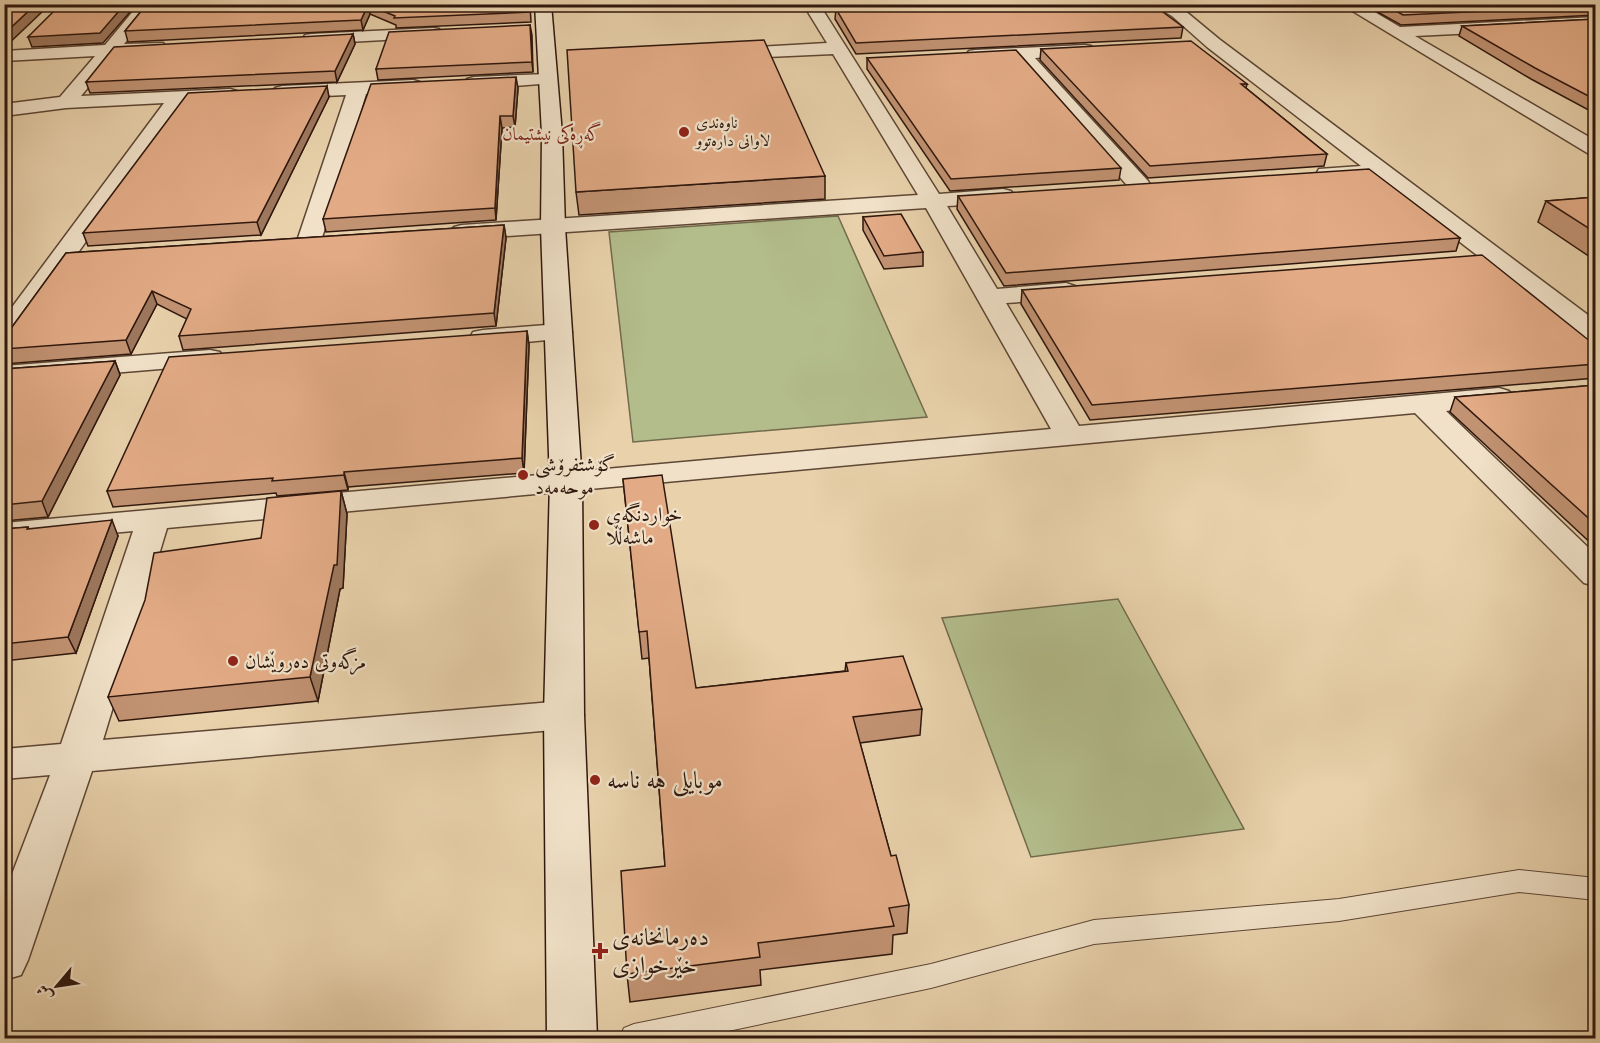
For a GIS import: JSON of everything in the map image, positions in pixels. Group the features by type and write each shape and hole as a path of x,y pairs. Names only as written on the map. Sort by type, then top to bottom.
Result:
{"street":[{"path":"66,102 148,4"},
{"path":"1159,4 1178,13 1213,43 1379,171 1596,334"},
{"path":"1349,4 1596,150"},
{"path":"813,9 839,12"},
{"path":"813,9 844,55 933,201 1069,434"},
{"path":"539,20 554,68 553,227 566,482 564,715 572,1038"},
{"path":"1398,32 1596,22"},
{"path":"297,40 449,32"},
{"path":"8,56 25,41"},
{"path":"1189,45 1213,43"},
{"path":"8,56 180,46"},
{"path":"952,57 1105,49"},
{"path":"1022,53 1140,186"},
{"path":"710,54 844,55 871,60"},
{"path":"452,84 554,68"},
{"path":"268,93 429,85"},
{"path":"286,242 321,240 358,88"},
{"path":"4,110 66,102 246,94"},
{"path":"4,337 75,256 178,98"},
{"path":"1307,176 1379,171"},
{"path":"1117,188 1164,185"},
{"path":"437,234 1025,194"},
{"path":"1460,260 1495,257"},
{"path":"987,297 1094,289"},
{"path":"453,340 559,332"},
{"path":"4,374 240,356"},
{"path":"4,533 1526,394"},
{"path":"1422,404 1596,575"},
{"path":"4,960 77,757 153,520"},
{"path":"4,764 564,715"}],"lane":[{"path":"634,1038 931,976 1095,932 1339,910 1519,881 1596,890"}],"green space":[{"path":"838,216 927,417 633,442 609,232"},
{"path":"1118,599 1244,829 1031,857 942,618"}],"building":[{"path":"4,4 36,4 4,34"},
{"path":"61,4 125,4 100,33 28,37"},
{"path":"147,4 530,4 530,12 394,18 395,16 368,5 361,20 125,31"},
{"path":"929,4 1152,4 1183,27 856,43 836,9"},
{"path":"1384,4 1596,4 1596,6 1403,15"},
{"path":"1596,19 1596,100 1462,26"},
{"path":"530,25 532,62 376,69 389,32"},
{"path":"353,34 335,71 86,82 114,47"},
{"name":"ناوەندی لاوانی دارەتوو","path":"764,40 825,176 576,192 567,50"},
{"path":"1191,41 1247,84 1241,84 1327,154 1150,166 1041,49"},
{"path":"1016,50 1121,168 951,179 867,58"},
{"path":"516,77 513,116 500,116 495,208 323,219 371,84"},
{"path":"327,86 257,222 83,233 188,93"},
{"path":"1369,169 1460,238 1006,273 958,196"},
{"path":"1596,197 1596,233 1546,201"},
{"path":"901,214 923,252 884,256 863,217"},
{"path":"504,225 494,313 179,336 191,309 152,291 126,340 4,349 4,338 66,253"},
{"path":"1482,255 1596,346 1596,364 1092,405 1022,290"},
{"path":"527,331 522,458 344,472 344,475 272,481 273,478 107,491 169,357"},
{"path":"115,361 42,501 4,505 4,369"},
{"path":"1596,385 1596,525 1455,397"},
{"path":"662,475 696,688 848,671 846,663 903,656 922,709 853,717 891,856 896,855 909,905 889,908 894,926 758,943 760,957 627,974 621,871 665,866 647,631 639,632 623,479"},
{"path":"341,491 337,565 334,565 310,677 108,697 145,600 154,553 261,538 267,498"},
{"path":"112,520 68,637 4,644 4,529 28,527 27,529"}],"place":[{"name":"ناوەندی لاوانی دارەتوو","path":"684,132"},
{"name":"گۆشتفرۆشی موحەمەد","path":"523,475"},
{"name":"خواردنگەی ماشەڵڵا","path":"594,525"},
{"name":"مزگەوتی دەروێشان","path":"233,661"},
{"name":"موبایلی هه ناسه","path":"595,780"},
{"name":"دەرمانخانەی خێرخوازی","path":"600,951"}],"district":[{"name":"گەڕەکی نیشتیمان","path":"552,134"}]}
